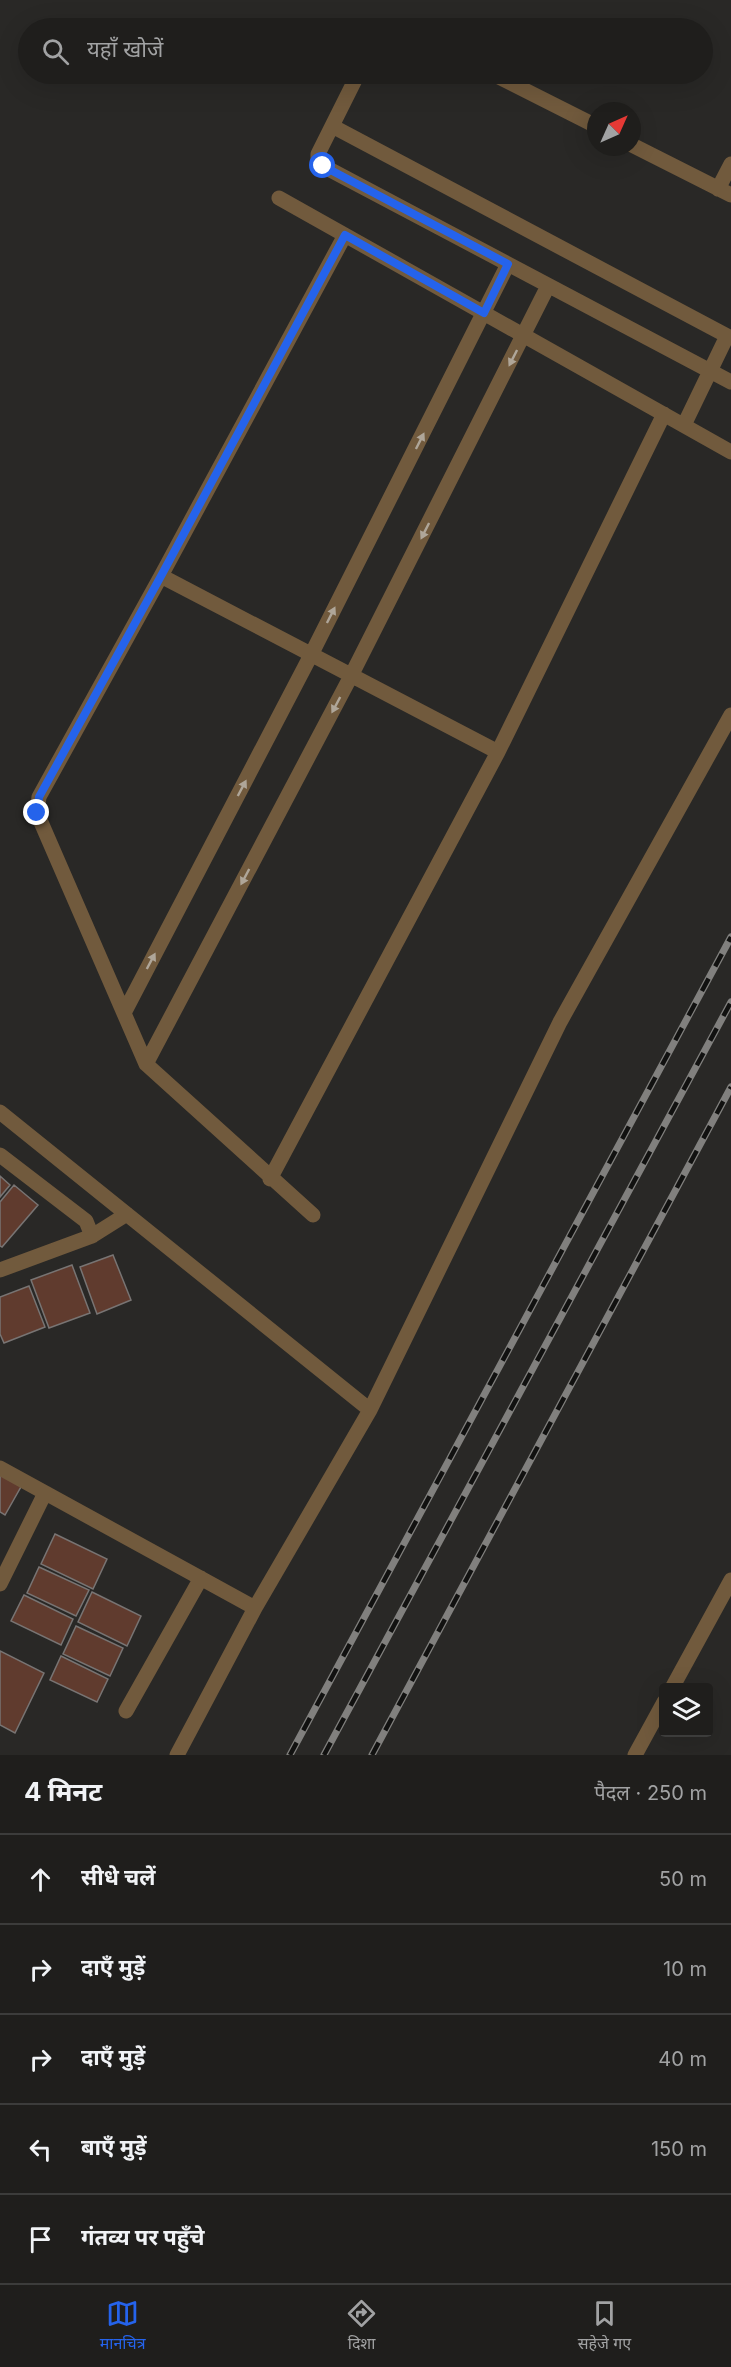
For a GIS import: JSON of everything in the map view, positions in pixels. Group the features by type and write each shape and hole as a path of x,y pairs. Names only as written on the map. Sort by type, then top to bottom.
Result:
{"street":[{"path":"353,84 318,154 318,160 323,166 731,382"},
{"path":"513,84 587,121"},
{"path":"332,126 729,337 684,425"},
{"path":"641,150 725,192 731,164"},
{"path":"279,198 731,452"},
{"path":"313,1215 270,1179 146,1064 37,813 39,797 345,235"},
{"path":"124,1013 311,655 508,264"},
{"path":"146,1064 351,676 548,286"},
{"path":"270,1179 498,752 664,414"},
{"path":"161,576 498,752"},
{"path":"177,1755 255,1608 370,1410 560,1022 731,715"},
{"path":"0,1112 370,1410"},
{"path":"0,1155 86,1221 92,1236"},
{"path":"0,1270 92,1236 127,1214"},
{"path":"0,1468 255,1608"},
{"path":"0,1584 45,1493"},
{"path":"126,1711 201,1578"},
{"path":"675,1683 731,1580"},
{"path":"635,1755 659,1710"}],"building":[{"path":"0,1176 10,1185 0,1197"},
{"path":"14,1185 38,1205 2,1247 0,1246 0,1202"},
{"path":"113,1255 131,1300 97,1314 80,1267"},
{"path":"72,1265 90,1313 49,1328 31,1280"},
{"path":"29,1286 45,1327 4,1343 0,1334 0,1297"},
{"path":"0,1473 22,1485 5,1515 0,1512"},
{"path":"55,1534 107,1559 93,1589 41,1564"},
{"path":"39,1567 89,1590 76,1616 27,1593"},
{"path":"92,1592 141,1616 127,1646 78,1622"},
{"path":"24,1595 73,1619 61,1645 11,1621"},
{"path":"76,1626 123,1648 110,1676 63,1654"},
{"path":"0,1651 44,1673 15,1733 0,1725"},
{"path":"61,1656 108,1679 97,1702 50,1680"}],"railway":[{"path":"290,1755 731,937"},
{"path":"324,1755 731,1002"},
{"path":"372,1755 731,1087"}],"route":[{"path":"37,813 39,797 345,235 484,313 508,264 323,166"}]}
